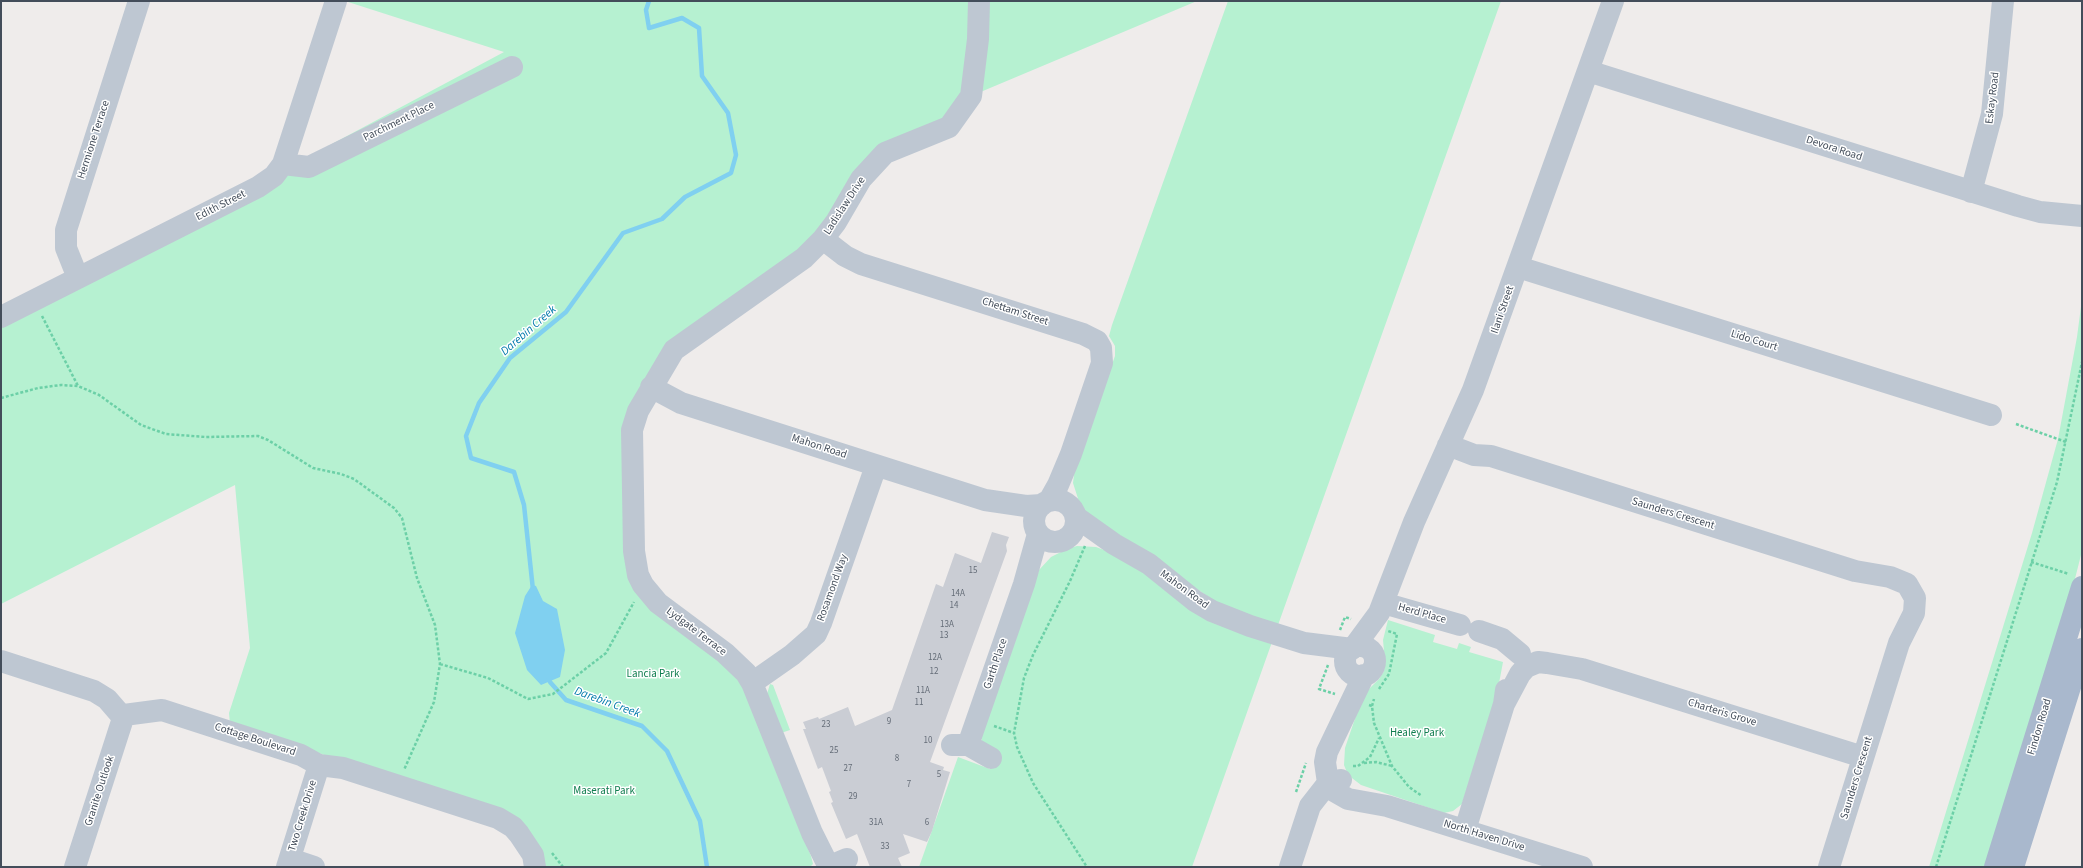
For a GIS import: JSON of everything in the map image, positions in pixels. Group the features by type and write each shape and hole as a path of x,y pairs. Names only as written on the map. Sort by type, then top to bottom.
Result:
{"main road":[{"name":"Findon Road","path":"2012,867 2077,642 2078,581"},
{"name":"Findon Road","path":"1995,867 2077,642"}],"street":[{"name":"Hermione Terrace","path":"78,278 66,248 66,230 139,1"},
{"name":"Edith Street","path":"1,317 268,182 283,164 336,1"},
{"name":"Ladislaw Drive","path":"651,387 668,358 683,342 804,258 823,240 836,222 861,180 885,153 949,127 971,96 978,39 979,1"},
{"name":"Ilani Street","path":"1335,780 1337,730 1348,699 1353,662 1377,617 1403,549 1451,440 1491,343 1613,1"},
{"name":"Eskay Road","path":"1971,192 1992,114 2002,1"},
{"name":"Parchment Place","path":"283,164 309,166 512,67"},
{"name":"Devora Road","path":"1588,71 1971,192 2040,212 2082,216"},
{"name":"Chettam Street","path":"823,240 845,256 861,264 1083,334 1097,341 1101,348 1102,363 1071,454 1058,485 1045,503"},
{"name":"Lido Court","path":"1518,267 1991,415"},
{"name":"Mahon Road","path":"651,387 681,402 876,466 990,501 1026,506 1045,503"},
{"name":"Lydgate Terrace","path":"651,387 634,420 632,440 634,551 638,575 647,593 737,663 752,683 812,833 835,864"},
{"name":"Saunders Crescent","path":"1451,440 1491,456 1855,571 1900,579 1907,584 1912,590 1915,598 1914,613 1899,643 1829,867"},
{"name":"Chettam Street","path":"1071,454 1069,478 1073,511"},
{"name":"Rosamond Way","path":"752,683 792,655 808,642 818,631 876,466"},
{"path":"1060,500 1073,511 1075,530 1056,537 1035,514 1045,503 1060,500"},
{"name":"Mahon Road","path":"990,501 1056,537 1114,544"},
{"name":"Mahon Road","path":"1073,511 1114,544 1149,564 1195,601 1212,611 1250,626 1304,643 1353,662"},
{"name":"Garth Place","path":"991,758 960,745 1024,584 1056,537"},
{"name":"Herd Place","path":"1377,617 1470,628 1502,639 1520,654"},
{"name":"Charteris Grove","path":"1465,830 1504,704 1511,664 1520,654 1528,651 1542,651 1582,669 1863,757"},
{"path":"1,661 94,691 102,695 116,710 124,715"},
{"name":"Charteris Grove","path":"1504,704 1520,674 1531,664 1538,662 1582,669"},
{"name":"Cottage Boulevard","path":"124,715 162,710 301,755 319,765 344,768 498,818 513,827 519,834 533,855 535,867"},
{"name":"Granite Outlook","path":"76,867 124,715"},
{"name":"Two Creek Drive","path":"288,863 319,765"},
{"path":"1290,867 1303,827 1335,780"},
{"name":"North Haven Drive","path":"1335,780 1387,806 1582,867"},
{"path":"288,863 314,867"}],"path":[{"path":"34,300 78,386"},
{"path":"1936,867 2057,482 2082,362"},
{"path":"1,398 38,388 61,385 78,386 100,394 130,418 152,430 180,436 258,436 268,440 313,468 341,474 366,486 394,508 402,518 417,578 435,625 440,664 434,702 403,773"},
{"path":"2016,424 2066,442"},
{"path":"1056,537 1070,581 1033,654 1024,678 1014,732 1017,748 1033,783 1087,867"},
{"path":"2031,562 2078,581"},
{"path":"440,664 488,678 528,699 553,694 606,653 632,603 647,593"},
{"path":"1345,617 1377,617 1397,634 1389,674 1353,662 1345,617"},
{"path":"1353,662 1319,689 1372,706"},
{"path":"1376,695 1372,706 1374,723 1392,766 1409,787 1426,798"},
{"path":"1335,780 1364,763 1374,752 1379,738"},
{"path":"1364,763 1376,762 1392,766"},
{"path":"548,847 562,867"}],"green space":[{"path":"345,1 1197,1 971,96 949,127 885,153 812,239 645,380 626,553 738,676 811,856 813,864 810,867 544,867 537,848 404,781 230,724 229,713 250,648 235,485 1,604 1,327 304,159 504,52"},
{"path":"1228,1 1501,1 1278,625 1219,604 1082,511 1073,483 1075,467 1115,356 1115,346 1109,336 1112,325"},
{"path":"2082,299 2082,551 2060,638 1985,867 1929,867 2032,533 2058,439 2077,337"},
{"path":"1077,546 1096,547 1115,554 1272,642 1192,867 919,867 958,757 990,769 997,752 982,741 980,735 1039,570 1051,557"},
{"name":"Healey Park","path":"1388,620 1435,635 1433,642 1457,649 1459,643 1471,647 1469,652 1503,662 1497,694 1462,804 1453,811 1444,813 1361,785 1348,775 1344,765 1345,748 1363,695 1379,679 1384,671 1385,662 1383,640"},
{"path":"770,684 773,685 790,730 781,733 767,694"}],"water":[{"path":"532,585 536,586 543,601 557,609 565,650 560,677 541,685 527,670 515,633 525,596"}],"building":[{"path":"992,532 1009,537 1006,545 1007,551 930,762 944,767 943,770 950,772 932,831 927,842 903,834 910,853 898,858 902,867 870,867 857,834 846,839 831,803 833,802 829,792 831,791 822,767 818,769 803,729 806,729 803,722 818,717 819,719 848,707 855,726 892,710 936,584 943,587 955,553 981,563"}],"waterway":[{"name":"Darebin Creek","path":"533,590 524,505 514,472 471,458 466,436 479,403 510,358 566,312 623,233 662,219 685,197 731,173 736,155 728,113 702,76 699,28 682,18 649,28 646,10 649,1"},
{"name":"Darebin Creek","path":"548,677 550,682 566,700 642,726 667,751 700,821 707,867"}],"park label":[{"name":"Lancia Park","path":"653,675"},
{"name":"Maserati Park","path":"604,792"}]}
